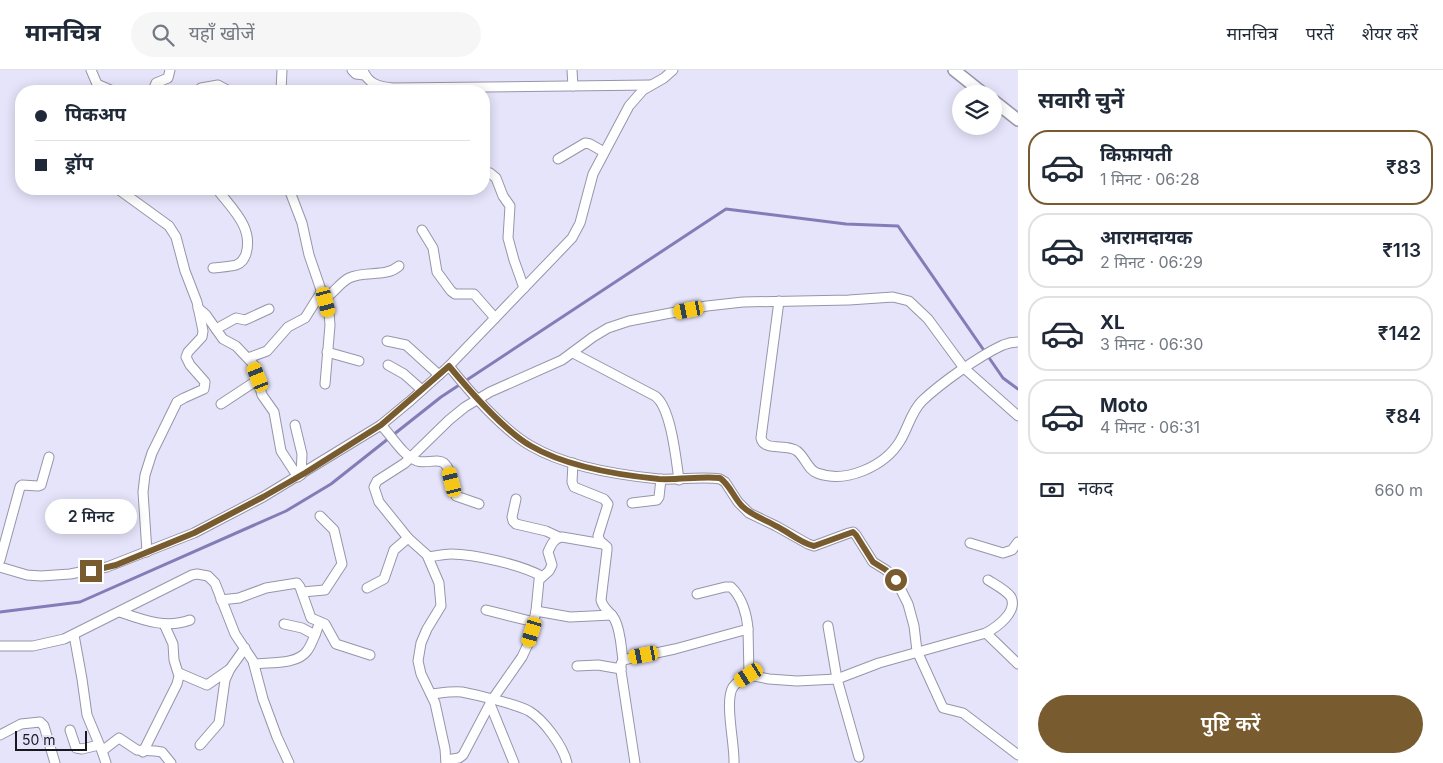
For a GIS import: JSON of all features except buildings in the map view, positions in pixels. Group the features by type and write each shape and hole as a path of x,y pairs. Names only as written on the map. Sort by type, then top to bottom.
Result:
{"street":[{"path":"91,70 97,84 99,85"},
{"path":"155,85 168,78 170,70"},
{"path":"281,85 282,70"},
{"path":"352,70 356,74 363,72 374,85"},
{"path":"572,70 573,86"},
{"path":"0,567 27,575 70,574 107,568 194,533 263,497 381,425 439,375 451,368 495,318 572,238 580,223 593,174 629,106 643,90 664,78 673,70"},
{"path":"954,70 973,85"},
{"path":"490,87 651,85"},
{"path":"1002,107 1018,120"},
{"path":"558,159 585,143 604,152"},
{"path":"490,173 496,178 503,196 510,206 508,238 524,288"},
{"path":"126,195 173,230 202,323 202,337 188,352 186,357 190,365 205,382 205,387 202,391 177,402 148,461 143,492 147,552"},
{"path":"213,268 238,264 243,261 248,245 241,220 222,195"},
{"path":"290,195 302,223 309,255 324,295 330,325 325,384"},
{"path":"422,230 433,248 437,272 451,291 456,294 474,294 495,318"},
{"path":"248,358 267,351 288,327 306,318 324,295 349,278 363,273 391,272 399,266"},
{"path":"559,537 553,542 548,552 552,562 551,567 538,581 536,611 526,650 491,702 463,755 446,762 440,724 431,694 419,667 419,652 427,629 441,606 442,600 439,583 428,557 408,538 378,502 374,487 377,482 399,468 407,454 475,396 524,378 573,353 608,328 628,321 743,302 849,300 893,297 908,301 928,319 968,366 1018,416"},
{"path":"779,301 761,438 762,443 765,446 786,447 794,450 803,457 813,471 819,474 849,475 869,469 883,460 901,440 914,412 922,402 968,366 1004,344 1018,342"},
{"path":"198,308 223,339 236,346 254,365 262,395 274,412 281,451 300,476"},
{"path":"216,329 236,318 244,320 269,309"},
{"path":"387,341 406,346 439,375"},
{"path":"328,352 359,361"},
{"path":"573,353 655,396 661,401 668,420 679,480"},
{"path":"388,365 404,374 422,390"},
{"path":"451,368 475,396 523,441 538,450 572,463 596,469 661,479 720,478 749,513 814,546 853,532 873,562 886,570 896,580 908,604 914,626 917,651 943,708 963,713 1018,755"},
{"path":"221,404 259,379"},
{"path":"296,425 302,454 300,476"},
{"path":"381,425 407,454 420,462 438,461 444,463 449,471 456,496 479,504"},
{"path":"0,560 20,486 41,485 49,457"},
{"path":"572,463 572,482 574,487 604,500 608,504 598,536 608,550 601,600 604,608 612,615 618,629 635,763"},
{"path":"632,503 658,500 661,479"},
{"path":"516,499 512,517 514,523 552,533 559,537 603,544"},
{"path":"302,592 325,590 342,564 334,530 320,516"},
{"path":"367,588 384,579 394,550 408,538"},
{"path":"970,543 1003,553 1012,550 1018,542"},
{"path":"428,557 448,554 466,555 527,569 541,576"},
{"path":"0,646 39,646 74,635 192,575 208,576 212,579 235,634 254,664 263,699 289,763"},
{"path":"734,763 730,696 734,686 749,675 797,681 837,679 917,651 986,633 999,626 1013,608 1010,595 988,580"},
{"path":"221,600 239,598 266,588 299,584 310,618 320,622 328,629 332,640 336,644 370,656"},
{"path":"697,594 725,587 731,587 737,593 748,629 749,675"},
{"path":"486,610 534,622"},
{"path":"536,611 570,617 612,615"},
{"path":"120,612 142,620 164,624 190,620"},
{"path":"254,664 298,658 307,651 320,622"},
{"path":"143,752 177,684 179,673 174,660 173,644 164,624"},
{"path":"284,624 302,628 315,635"},
{"path":"828,626 837,679 859,758"},
{"path":"578,666 622,665 748,629"},
{"path":"986,633 999,648 1018,664"},
{"path":"74,635 87,715 106,763"},
{"path":"200,745 219,723 225,680 230,669 245,648"},
{"path":"179,673 207,685 230,669"},
{"path":"431,694 461,692 491,702 523,708 536,716 559,743 564,751 567,763"},
{"path":"491,702 514,763"},
{"path":"0,735 21,724 40,722 44,726 55,763"},
{"path":"70,730 76,748 101,748 119,738 133,748 143,752 162,752 171,763"}],"waterway":[{"path":"0,612 80,602 286,511 331,484 441,397 726,209 846,224 898,226 1003,378 1018,389"}],"route":[{"path":"91,571 116,565 194,533 305,473 381,425 449,366 477,398 515,435 531,446 567,462 596,469 661,479 720,478 749,513 808,544 814,546 853,532 873,562 886,570 896,580"}]}
